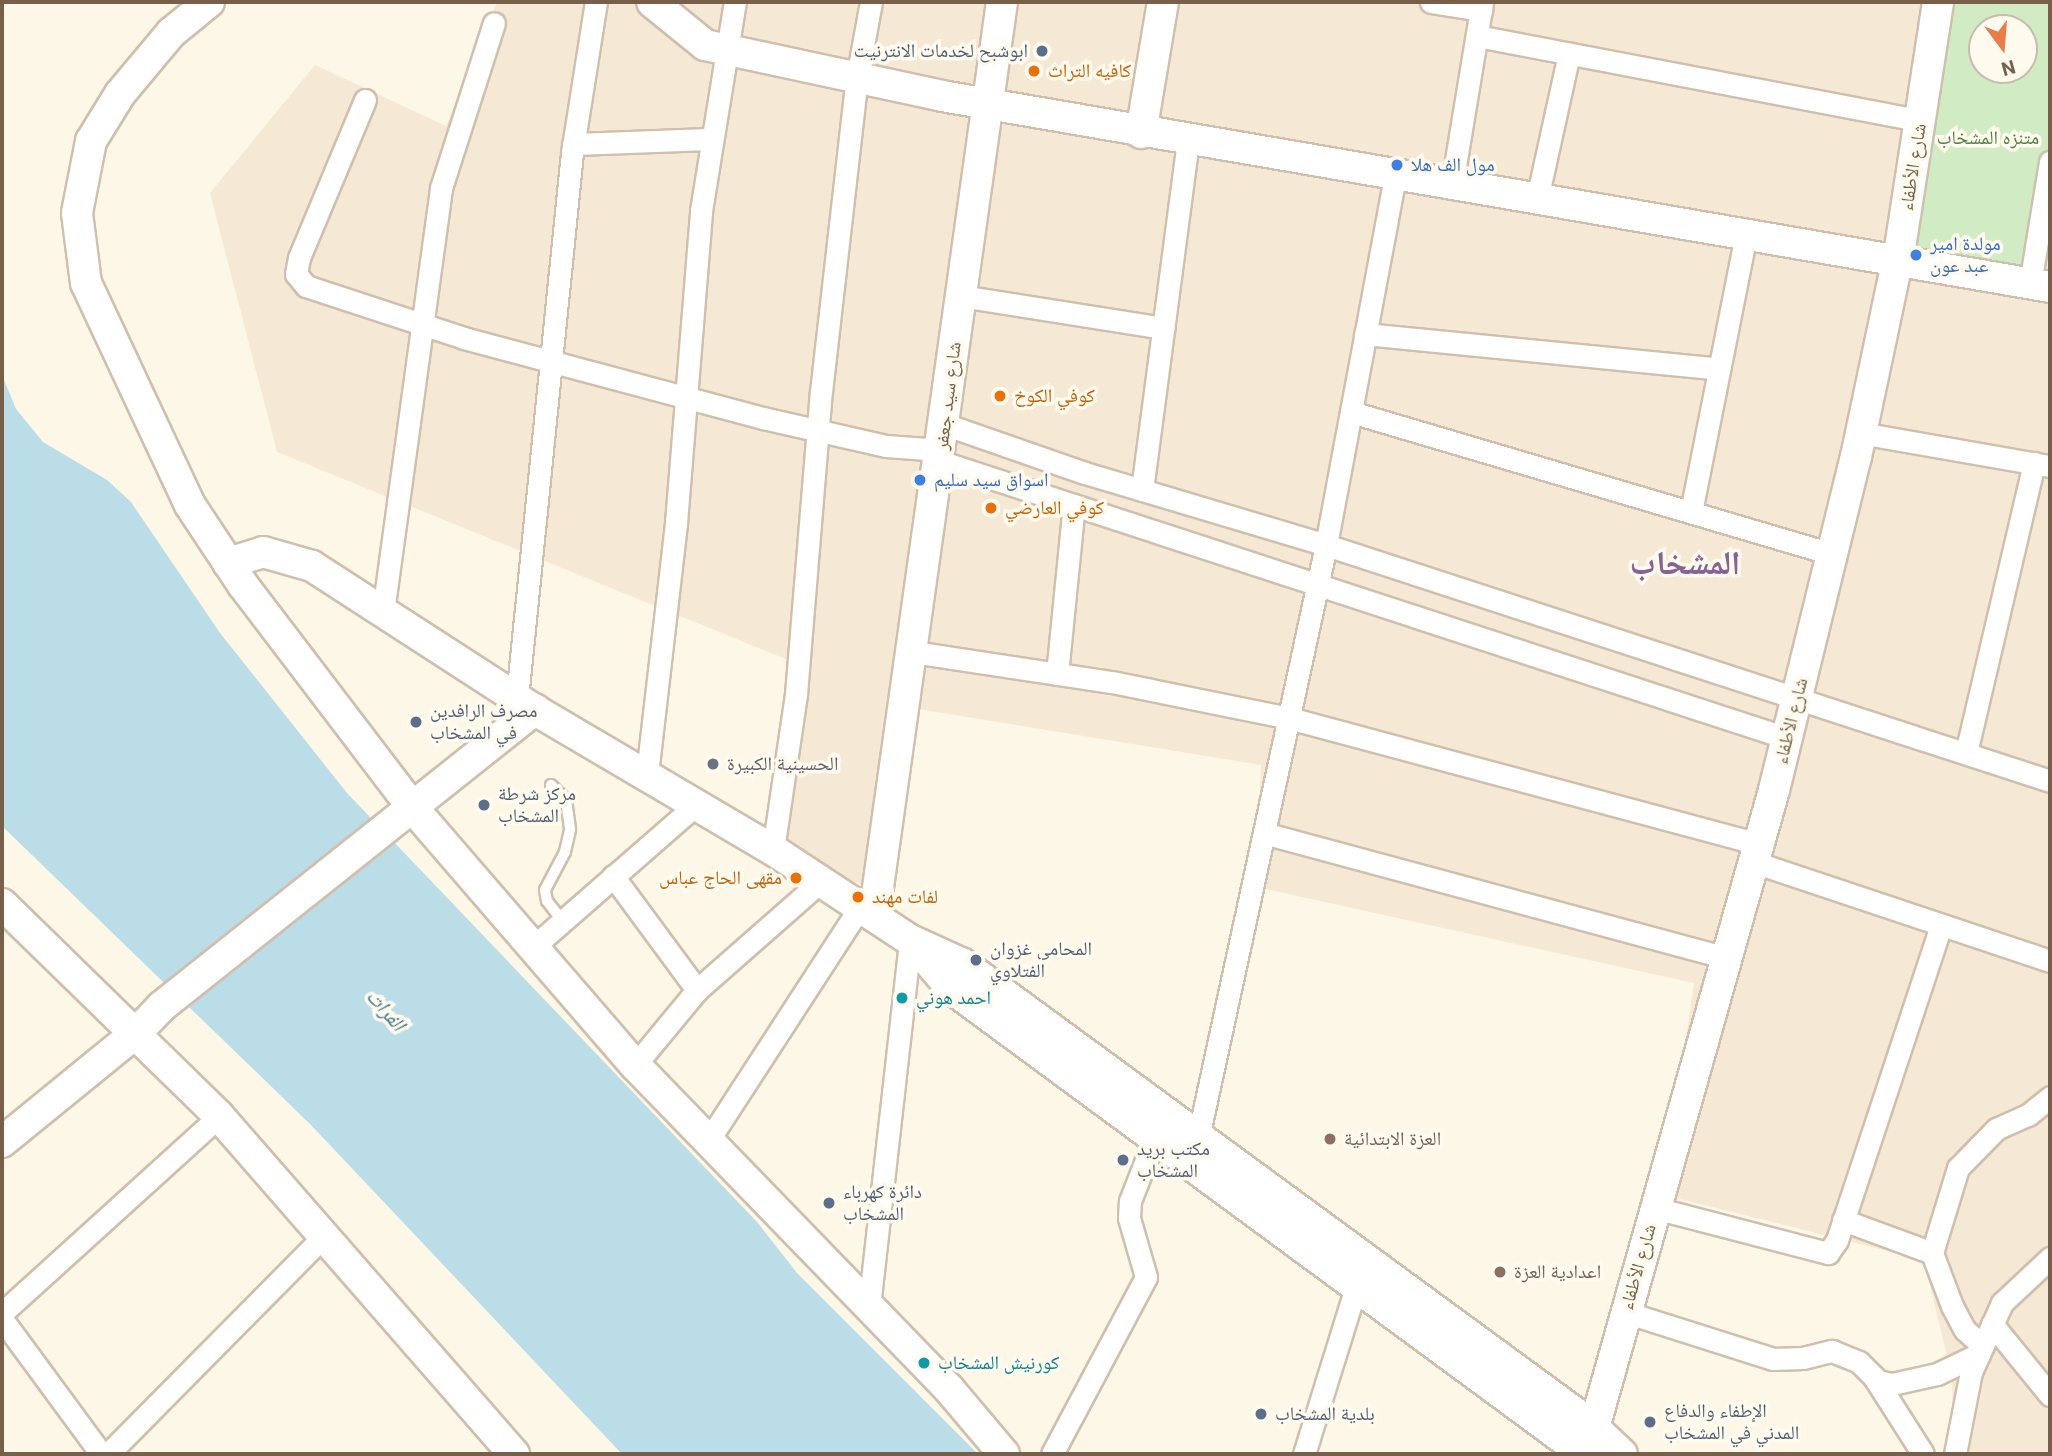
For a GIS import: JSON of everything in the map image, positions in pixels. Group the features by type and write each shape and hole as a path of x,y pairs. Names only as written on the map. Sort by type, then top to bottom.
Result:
{"street":[{"path":"209,2 171,33 120,94 91,141 78,213 92,296 190,505 402,815 533,947 635,1065 869,1307 1004,1454"},
{"path":"2,1142 137,1032 161,1007 402,815 526,704 552,359 573,144 596,2"},
{"path":"652,2 705,45 857,78 1141,133 2040,285 2050,162"},
{"path":"648,774 711,139 724,50 735,2"},
{"name":"شارع سيد جعفر","path":"867,911 913,652 1002,2"},
{"path":"1141,133 1163,2"},
{"path":"1431,2 1482,6 1452,184"},
{"name":"شارع الأطفاء","path":"1589,1441 1757,853 1832,554 1897,262 1938,2"},
{"path":"773,850 796,694 818,430 867,3"},
{"path":"383,612 420,325 441,188 494,23"},
{"path":"1477,36 1921,121"},
{"path":"1537,199 1569,53"},
{"path":"365,100 296,274 306,286 420,325 818,430 886,446 941,445 1142,490 1326,545 2050,781"},
{"path":"573,144 711,139"},
{"path":"1142,490 1188,141"},
{"path":"1195,1151 1326,545 1395,175"},
{"path":"1691,512 1746,234"},
{"path":"961,296 1163,328"},
{"path":"1365,334 1719,369"},
{"path":"1350,412 1832,554"},
{"path":"1860,433 2042,464 1966,753"},
{"path":"941,445 1074,505 1787,738"},
{"path":"1058,674 1074,505"},
{"path":"228,563 263,552 284,555 312,566 526,704 773,850 910,940 963,964 1195,1151 1356,1287 1589,1441 1622,1454"},
{"path":"913,652 1058,674 1289,718 1757,853 1941,925 2050,961"},
{"path":"533,947 697,804"},
{"path":"1264,833 1728,958"},
{"path":"613,876 697,990"},
{"path":"635,1065 697,990 821,881"},
{"path":"2,904 137,1032 219,1116 514,1454"},
{"path":"708,1141 867,911"},
{"path":"1656,1208 1821,1254 1832,1248 1941,925"},
{"path":"910,940 951,988 1156,1137 1195,1151 1589,1441"},
{"path":"869,1307 910,940"},
{"path":"1981,1350 1965,1331 1952,1306 1932,1253 1958,1168 1996,1129 2028,1115 2050,1097"},
{"path":"2,1313 219,1116"},
{"path":"1052,1454 1146,1277 1129,1218 1130,1200 1156,1137"},
{"path":"1843,1220 1932,1253"},
{"path":"108,1454 324,1236"},
{"path":"1955,1454 1970,1372 2002,1303 2050,1258"},
{"path":"1304,1454 1356,1287"},
{"path":"1625,1312 1773,1359 1803,1358 1832,1351 1859,1362 1874,1377 1923,1454"},
{"path":"2,1319 101,1454"},
{"path":"1992,1324 2050,1395"},
{"path":"1874,1377 1892,1384 1915,1380 1981,1350"}],"lane":[{"path":"551,785 566,800 570,830 565,852 545,890 547,901 562,920"}],"shaded area":[{"path":"497,2 2050,2 2050,1454 1953,1454 1952,1377 1924,1260 1664,1195 1694,983 1256,887 1261,765 906,707 874,890 765,841 788,660 277,452 210,193 315,65 446,126"}],"green space":[{"name":"متنزه المشخاب","path":"1949,2 2050,2 2050,142 2026,278 1904,258"}],"water":[{"name":"الفرات","path":"2,375 16,409 43,442 107,480 131,502 220,633 347,793 758,1223 797,1273 978,1454 622,1454 311,1125 2,826"}],"place":[{"name":"ابوشبح لخدمات الانترنيت","path":"1042,51"},
{"name":"كافيه التراث","path":"1034,71"},
{"name":"مول الف هلا","path":"1397,165"},
{"name":"مولدة امير عبد عون","path":"1916,255"},
{"name":"كوفي الكوخ","path":"1000,396"},
{"name":"اسواق سيد سليم","path":"920,480"},
{"name":"كوفي العارضي","path":"991,508"},
{"name":"مصرف الرافدين في المشخاب","path":"416,722"},
{"name":"الحسينية الكبيرة","path":"713,764"},
{"name":"مركز شرطة المشخاب","path":"484,805"},
{"name":"مقهى الحاج عباس","path":"796,878"},
{"name":"لفات مهند","path":"858,897"},
{"name":"المحامي غزوان الفتلاوي","path":"976,960"},
{"name":"احمد هوني","path":"902,998"},
{"name":"العزة الابتدائية","path":"1330,1139"},
{"name":"مكتب بريد المشخاب","path":"1123,1160"},
{"name":"دائرة كهرباء المشخاب","path":"829,1203"},
{"name":"اعدادية العزة","path":"1500,1272"},
{"name":"كورنيش المشخاب","path":"924,1363"},
{"name":"بلدية المشخاب","path":"1261,1414"},
{"name":"الإطفاء والدفاع المدني في المشخاب","path":"1650,1422"}],"district":[{"name":"المشخاب","path":"1685,563"}]}
